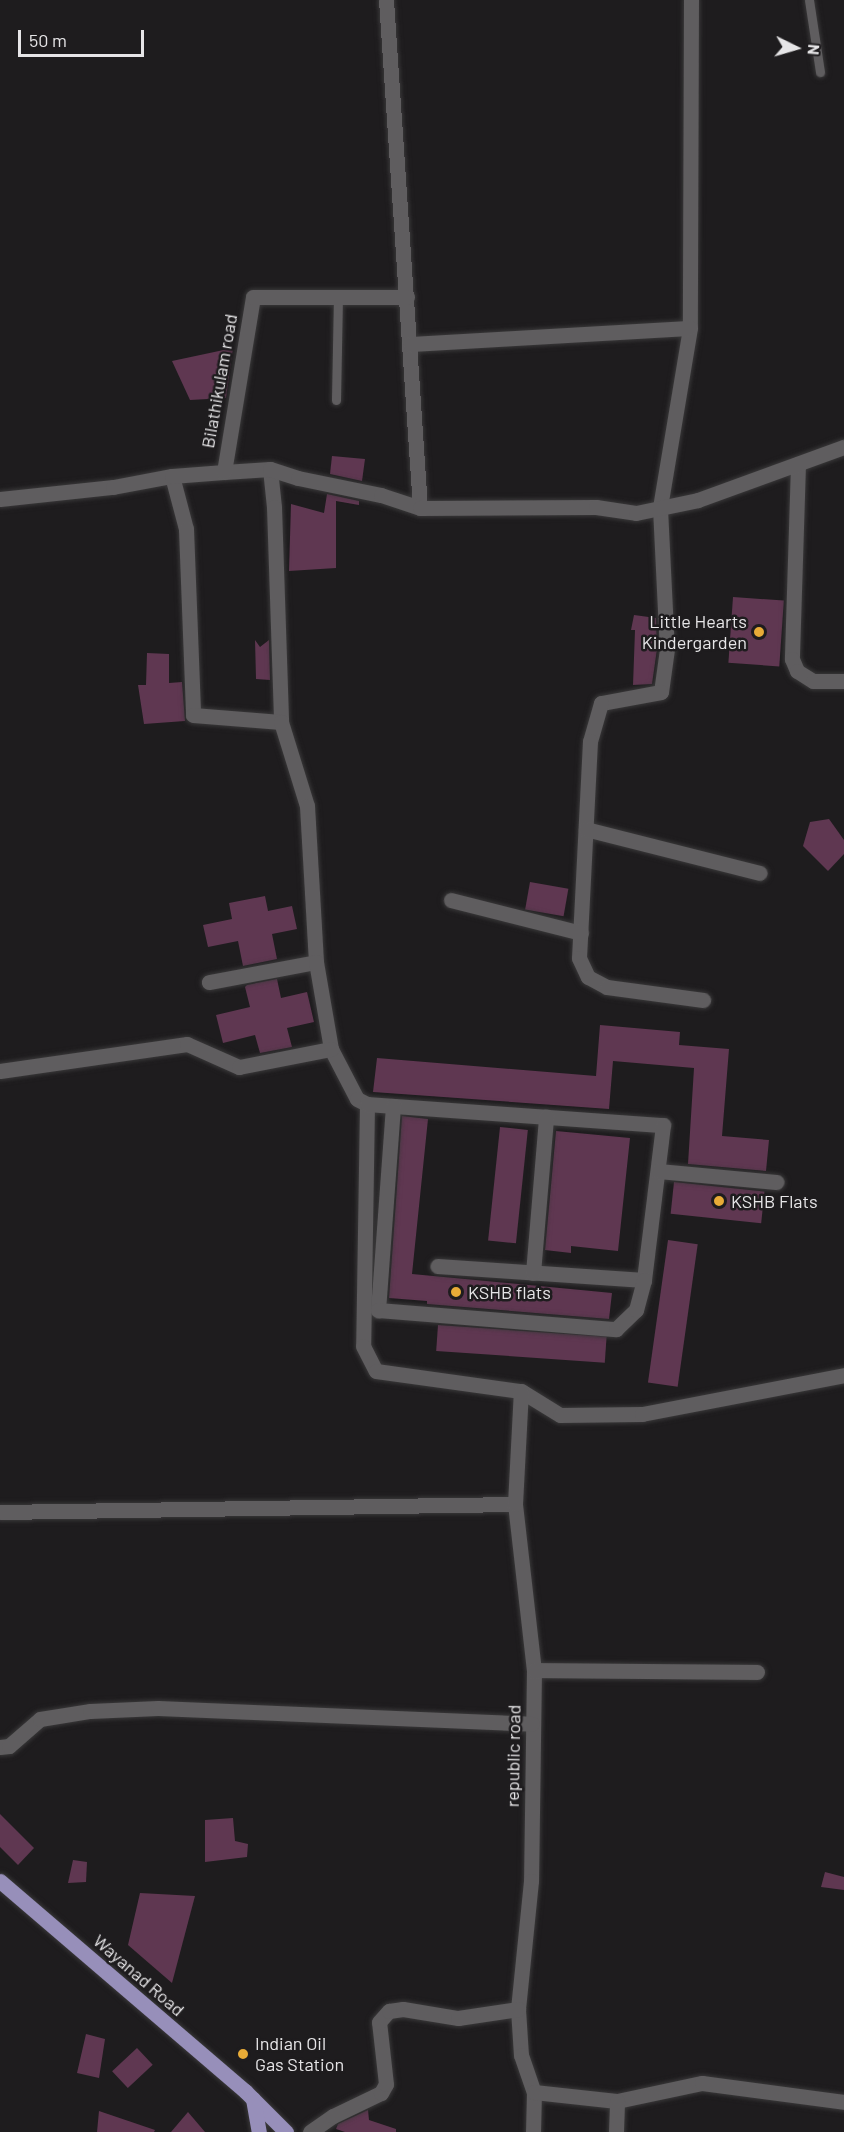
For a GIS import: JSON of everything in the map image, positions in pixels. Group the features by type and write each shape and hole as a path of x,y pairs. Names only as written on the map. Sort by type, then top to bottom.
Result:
{"main road":[{"name":"Wayanad Road","path":"0,1881 253,2099 286,2132"},
{"path":"253,2099 259,2132"}],"street":[{"path":"386,0 420,508"},
{"path":"691,0 690,328 660,508 667,649 661,692 601,703 590,741 579,958 588,976 607,987 703,1000"},
{"name":"Bilathikulam road","path":"0,499 113,487 172,476 224,472 253,297 407,297"},
{"path":"410,344 690,328"},
{"path":"224,472 270,469 298,478 381,495 420,508 596,507 636,513 698,500 844,447"},
{"path":"798,464 792,659 797,671 813,681 844,681"},
{"path":"270,469 274,507 281,722 306,806 316,962 331,1049 357,1099 367,1104 663,1125 644,1280 636,1310 616,1329 378,1310 393,1106"},
{"path":"172,476 186,529 194,715 281,722"},
{"path":"586,830 760,873"},
{"path":"451,900 581,933"},
{"path":"209,982 316,962"},
{"path":"0,1071 187,1044 239,1067 331,1049"},
{"path":"367,1104 363,1346 376,1371 521,1391 560,1415 642,1414 844,1375"},
{"path":"533,1273 546,1117"},
{"path":"658,1171 776,1182"},
{"path":"437,1266 644,1280"},
{"name":"republic road","path":"521,1391 515,1504 534,1670 531,1881 518,2009 521,2055 534,2092"},
{"path":"0,1512 515,1504"},
{"path":"534,1670 756,1672"},
{"path":"0,1747 9,1746 40,1719 90,1711 158,1708 532,1724"},
{"path":"310,2132 333,2116 381,2093 386,2084 379,2022 389,2011 403,2009 458,2018 518,2009"},
{"path":"532,2132 534,2092 617,2101 702,2083 844,2102"},
{"path":"616,2132 617,2101"}],"lane":[{"path":"809,0 820,72"},
{"path":"336,400 338,297"}],"building":[{"path":"233,348 226,398 190,400 172,361"},
{"path":"332,456 365,459 362,481 330,474"},
{"path":"327,494 359,501 359,505 336,501 336,568 289,571 291,504 324,513"},
{"name":"Little Hearts Kindergarden","path":"733,597 784,601 779,666 728,663"},
{"path":"634,615 656,618 657,649 652,684 633,685 635,630 631,630"},
{"path":"255,640 260,647 269,640 270,680 256,679"},
{"path":"147,653 169,654 169,683 182,682 185,721 144,724 138,685 146,685"},
{"path":"829,819 844,840 844,854 828,871 803,846 810,822"},
{"path":"530,882 568,889 564,916 525,910"},
{"path":"265,896 268,911 292,906 297,929 272,934 277,959 243,966 238,941 208,947 203,925 232,919 229,903"},
{"path":"277,979 281,998 307,992 314,1022 287,1028 292,1047 260,1053 255,1035 223,1043 216,1015 250,1007 245,987"},
{"path":"600,1025 680,1032 679,1045 729,1049 722,1136 769,1140 766,1171 688,1164 694,1068 613,1061 609,1109 373,1092 377,1058 596,1076"},
{"path":"402,1116 428,1119 412,1274 612,1293 609,1319 427,1304 427,1301 389,1298"},
{"path":"500,1127 528,1130 516,1243 488,1240"},
{"path":"556,1131 630,1138 618,1251 571,1246 571,1253 545,1250"},
{"name":"KSHB Flats","path":"674,1182 765,1192 761,1223 671,1214"},
{"path":"668,1240 698,1244 678,1387 648,1383"},
{"path":"438,1325 607,1337 605,1363 436,1351"},
{"path":"0,1814 34,1848 18,1865 0,1847"},
{"path":"233,1818 235,1841 248,1844 247,1857 205,1862 205,1820"},
{"path":"73,1860 87,1862 86,1882 68,1883"},
{"path":"825,1872 844,1877 844,1890 821,1887"},
{"path":"140,1893 195,1896 172,1983 128,1945"},
{"path":"86,2034 105,2039 99,2078 77,2073"},
{"path":"137,2048 153,2065 128,2088 112,2071"},
{"path":"368,2110 369,2120 396,2129 396,2132 345,2132 336,2129 338,2124"},
{"path":"99,2111 155,2130 154,2132 97,2132"},
{"path":"188,2112 205,2132 171,2132"}],"place":[{"name":"Little Hearts Kindergarden","path":"759,632"},
{"name":"KSHB Flats","path":"719,1201"},
{"name":"KSHB flats","path":"456,1292"},
{"name":"Indian Oil Gas Station","path":"243,2054"}]}
